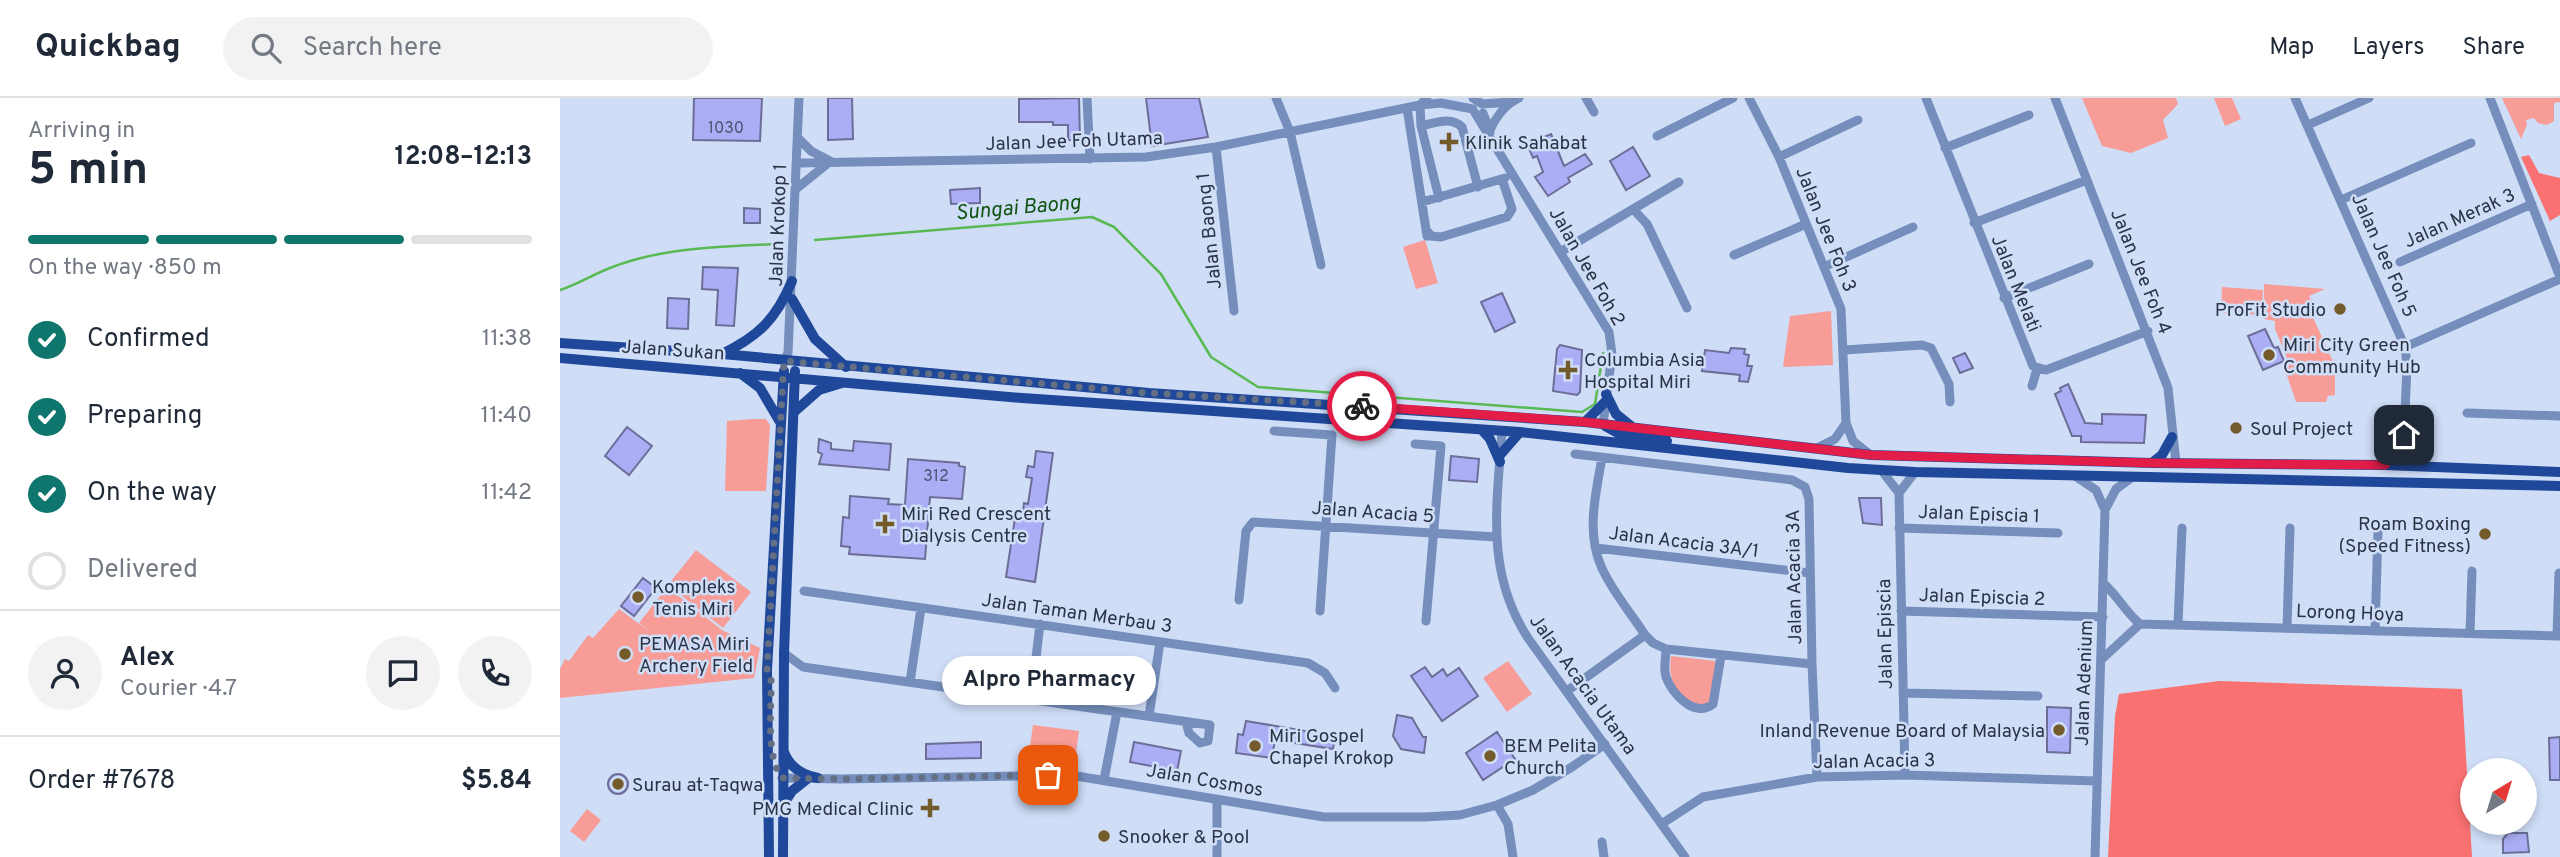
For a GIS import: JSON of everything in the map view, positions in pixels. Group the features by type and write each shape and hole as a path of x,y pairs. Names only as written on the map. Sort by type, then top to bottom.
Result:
{"main road":[{"path":"722,354 749,339 772,318 792,281"},
{"path":"792,299 815,339 847,367"},
{"name":"Jalan Sukan","path":"560,343 789,359 847,367 1149,393 1315,402"},
{"name":"Jalan Sukan","path":"560,358 737,371 1022,398 1520,432 1848,468"},
{"path":"783,857 784,653 794,412 789,359"},
{"path":"737,371 760,388 781,424"},
{"path":"770,857 767,670 781,424 789,376"},
{"path":"794,412 819,390 849,381"},
{"path":"1585,422 1606,398 1616,414 1637,429"},
{"path":"1315,402 1585,422 1871,455 2152,463 2385,465 2560,472"},
{"path":"1315,402 1341,411 1482,420 1502,431"},
{"path":"1603,424 1621,435 1833,462 1848,468 1882,471 2560,486"},
{"path":"1482,430 1500,458 1520,432"},
{"path":"2152,463 2172,437"},
{"path":"2176,463 2186,470 2221,477"},
{"path":"767,670 771,679 772,758 782,778"},
{"path":"783,750 793,767 812,778"},
{"path":"770,857 774,851 773,795 782,778"},
{"path":"782,808 792,791 812,778"}],"street":[{"name":"Jalan Krokop 1","path":"789,359 799,98"},
{"path":"1087,98 1090,159"},
{"path":"1276,98 1290,132 1321,265"},
{"name":"Jalan Jee Foh 2","path":"1464,98 1478,107 1514,176 1609,332 1612,354 1603,424"},
{"path":"1586,98 1594,112"},
{"path":"1657,136 1733,98"},
{"name":"Jalan Jee Foh 3","path":"1749,98 1779,156 1841,309 1846,423"},
{"name":"Jalan Melati","path":"1926,98 2030,362 2037,369"},
{"name":"Jalan Jee Foh 4","path":"2054,98 2148,331 2168,388 2176,463"},
{"name":"Jalan Jee Foh 5","path":"2295,98 2405,346 2407,366 2404,435 2419,466"},
{"path":"2308,125 2370,98"},
{"path":"2405,346 2560,278 2490,98"},
{"path":"1478,107 1515,100"},
{"path":"1490,133 1504,110 1515,100"},
{"path":"1424,101 1421,126 1439,198"},
{"name":"Jalan Jee Foh Utama","path":"797,163 1146,157 1290,132 1407,108 1424,101 1478,107"},
{"path":"1478,107 1504,110"},
{"path":"1407,108 1427,234 1441,237 1507,217 1512,209 1502,180"},
{"path":"1945,148 2029,115"},
{"path":"1421,126 1448,120 1456,121 1462,127 1478,187"},
{"path":"1779,156 1858,120"},
{"path":"798,138 820,157 834,163"},
{"path":"2341,200 2471,143"},
{"name":"Jalan Baong 1","path":"1216,146 1234,311"},
{"path":"1415,158 1427,157"},
{"path":"796,189 834,163"},
{"path":"1422,202 1514,176"},
{"path":"1975,223 2087,180"},
{"path":"1562,251 1679,182"},
{"name":"Jalan Merak 3","path":"2400,262 2532,204"},
{"path":"1633,209 1647,223 1687,308"},
{"path":"1734,255 1806,224"},
{"path":"1824,267 1913,227"},
{"path":"2004,298 2089,264"},
{"path":"2032,386 2037,369 2046,370 2148,331"},
{"path":"1844,350 1922,345 1931,348 1949,384 1950,402"},
{"path":"2467,413 2560,416"},
{"path":"1811,449 1829,444 1846,423 1853,441 1871,455"},
{"path":"1274,431 1332,435 1320,611"},
{"name":"Jalan Acacia Utama","path":"1502,431 1496,537 1504,593 1515,618 1685,857"},
{"name":"Jalan Jee Foh 5","path":"2385,465 2404,435"},
{"path":"1415,444 1441,446 1426,621"},
{"name":"Jalan Acacia 3A","path":"1575,454 1792,480 1801,484 1809,499 1817,777"},
{"name":"Jalan Acacia 3A","path":"1602,458 1594,503 1596,548 1601,566 1653,643 1666,649 1812,664"},
{"path":"1882,471 1899,493 1915,472"},
{"path":"2074,475 2096,490 2105,510"},
{"path":"2105,510 2116,489 2130,478"},
{"name":"Jalan Episcia","path":"1899,493 1905,775"},
{"name":"Jalan Adenium","path":"2095,857 2105,510"},
{"name":"Jalan Acacia 5","path":"1239,600 1249,525 1252,522 1496,537"},
{"path":"2287,628 2290,527"},
{"name":"Jalan Episcia 1","path":"1899,528 2058,533"},
{"path":"2178,624 2182,528"},
{"path":"2375,631 2378,531"},
{"name":"Jalan Acacia 3A/1","path":"1596,548 1810,573"},
{"path":"2470,633 2472,571"},
{"path":"2558,573 2558,636"},
{"path":"2102,659 2140,624 2132,618 2119,597 2104,584"},
{"name":"Jalan Taman Merbau 3","path":"804,591 1308,663 1325,673 1335,688"},
{"path":"910,682 920,608"},
{"name":"Jalan Episcia 2","path":"1901,611 2103,617"},
{"path":"1031,699 1040,624"},
{"name":"Lorong Hoya","path":"2140,624 2558,636"},
{"path":"1567,691 1646,635"},
{"path":"1149,716 1160,642"},
{"path":"1666,649 1667,678 1681,700 1697,708 1713,705 1721,656"},
{"path":"784,653 803,667 1186,722"},
{"path":"784,678 803,667"},
{"path":"1903,693 2038,696"},
{"path":"1104,780 1117,712"},
{"name":"Jalan Cosmos","path":"782,778 1070,775 1342,818 1451,816 1497,805 1533,790 1605,744"},
{"name":"Jalan Acacia 3","path":"1663,823 1703,797 1817,777 1905,775 2096,781"},
{"path":"1216,800 1217,857"},
{"path":"1497,805 1508,824 1513,857"},
{"path":"1602,842 1604,857"}],"shaded area":[{"path":"2082,98 2176,98 2178,104 2163,120 2168,138 2131,153 2102,146"},
{"path":"2214,98 2232,98 2241,119 2225,126"},
{"path":"2502,98 2560,98 2560,102 2554,103 2554,121 2547,125 2538,123 2534,118 2526,120 2527,125 2521,139"},
{"path":"2529,155 2539,173 2560,178 2560,215 2550,221 2521,157"},
{"path":"1425,240 1438,283 1416,289 1403,247"},
{"path":"2264,284 2325,289 2309,296 2313,304 2307,304 2335,366 2335,395 2328,396 2326,402 2296,402 2284,367 2290,365 2275,329 2275,321 2264,319"},
{"path":"2222,287 2263,290 2262,315 2221,313"},
{"path":"1831,311 1833,365 1783,367 1790,316"},
{"path":"766,419 770,425 766,491 725,491 727,421"},
{"path":"696,550 751,592 723,628 668,585"},
{"name":"PEMASA Miri Archery Field","path":"667,587 722,630 760,648 754,678 560,698 560,669 565,659 569,661 588,635 593,638 619,609 654,635 639,623"},
{"path":"1671,656 1716,661 1709,706 1690,701 1677,690 1671,675"},
{"path":"1508,661 1532,694 1507,712 1483,678"},
{"path":"2219,681 2462,689 2466,758 2460,758 2460,835 2471,835 2472,857 2108,857 2115,716 2119,694"},
{"path":"1033,725 1079,731 1075,760 1029,753"},
{"path":"587,809 601,820 584,842 570,831"}],"building":[{"path":"694,98 762,98 760,141 693,140"},
{"path":"828,98 852,98 853,139 828,140"},
{"path":"1079,98 1080,140 1068,140 1068,125 1019,122 1019,99"},
{"path":"1146,98 1199,98 1208,137 1152,146"},
{"path":"1551,134 1564,166 1585,154 1592,164 1568,178 1570,182 1548,196 1535,177 1543,172 1537,156 1533,158 1527,144"},
{"path":"1633,147 1650,176 1626,190 1610,161"},
{"path":"980,188 980,203 951,204 950,190"},
{"path":"744,208 760,209 760,223 744,223"},
{"path":"703,267 738,268 734,326 716,325 718,290 702,289"},
{"path":"1502,293 1515,322 1495,332 1481,302"},
{"path":"668,298 689,299 688,329 667,328"},
{"name":"Miri City Green Community Hub","path":"2265,329 2284,361 2263,370 2248,336"},
{"name":"Columbia Asia Hospital Miri","path":"1560,345 1582,350 1580,392 1577,395 1553,391 1557,349"},
{"path":"1731,348 1745,349 1744,354 1749,355 1747,366 1752,366 1748,382 1739,381 1740,375 1702,371 1705,350 1729,353"},
{"path":"1965,353 1973,368 1960,373 1953,358"},
{"path":"2068,384 2085,423 2102,424 2102,414 2146,415 2144,443 2081,442 2081,436 2072,436 2055,394"},
{"path":"627,427 652,446 629,475 605,456"},
{"path":"819,439 831,443 831,449 853,451 854,441 891,444 889,470 819,464 822,454 818,452"},
{"path":"1036,451 1053,453 1035,582 1006,577 1015,518 1022,519 1024,503 1028,504 1032,478 1026,477 1028,466 1034,467"},
{"path":"1451,456 1479,459 1477,482 1449,480"},
{"name":"Miri Red Crescent Dialysis Centre","path":"908,459 959,463 959,466 965,467 962,499 930,497 925,559 849,554 850,547 841,546 843,517 849,518 850,496 889,499 888,504 905,505"},
{"path":"1859,498 1881,498 1882,525 1863,523"},
{"name":"Kompleks Tenis Miri","path":"643,578 656,588 634,616 621,606"},
{"path":"1425,667 1432,677 1443,669 1447,676 1459,668 1478,696 1442,721 1411,676"},
{"name":"Inland Revenue Board of Malaysia","path":"2047,707 2071,708 2070,753 2047,752"},
{"path":"1397,715 1412,718 1423,737 1426,737 1424,753 1401,749 1393,736"},
{"path":"1246,721 1335,736 1333,749 1275,740 1272,758 1236,753 1238,734 1243,735"},
{"name":"BEM Pelita Church","path":"1497,732 1515,759 1483,780 1466,753"},
{"path":"2560,737 2560,780 2550,780 2549,738"},
{"path":"981,742 981,758 926,759 926,744"},
{"path":"1134,742 1181,751 1177,771 1130,762"},
{"name":"Surau at-Taqwa","path":"618,774 625,777 628,784 625,791 618,794 611,791 608,784 611,777"},
{"path":"2506,835 2527,835 2529,852 2503,853 2503,839"}],"waterway":[{"name":"Sungai Baong","path":"815,240 1092,217 1114,227 1161,274 1211,357 1258,387 1582,412 1595,404 1603,353"},
{"name":"Sungai Baong","path":"560,290 610,268 650,256 692,249 776,244"}],"way so far":[{"path":"1048,775 782,778 775,768 772,758 771,679 767,670 784,361 1149,393 1362,406"}],"place":[{"name":"Klinik Sahabat","path":"1449,142"},
{"name":"ProFit Studio","path":"2340,309"},
{"name":"Miri City Green Community Hub","path":"2269,355"},
{"name":"Columbia Asia Hospital Miri","path":"1568,370"},
{"name":"Soul Project","path":"2236,428"},
{"name":"Miri Red Crescent Dialysis Centre","path":"885,524"},
{"name":"Roam Boxing (Speed Fitness)","path":"2485,534"},
{"name":"Kompleks Tenis Miri","path":"638,597"},
{"name":"PEMASA Miri Archery Field","path":"625,654"},
{"name":"Inland Revenue Board of Malaysia","path":"2059,730"},
{"name":"Miri Gospel Chapel Krokop","path":"1255,746"},
{"name":"BEM Pelita Church","path":"1490,756"},
{"name":"Alpro Pharmacy","path":"1048,775"},
{"name":"Surau at-Taqwa","path":"618,784"},
{"name":"PMG Medical Clinic","path":"930,808"},
{"name":"Snooker & Pool","path":"1104,836"}],"route":[{"path":"1362,406 1585,422 1871,455 2152,463 2385,465 2404,435"}]}
